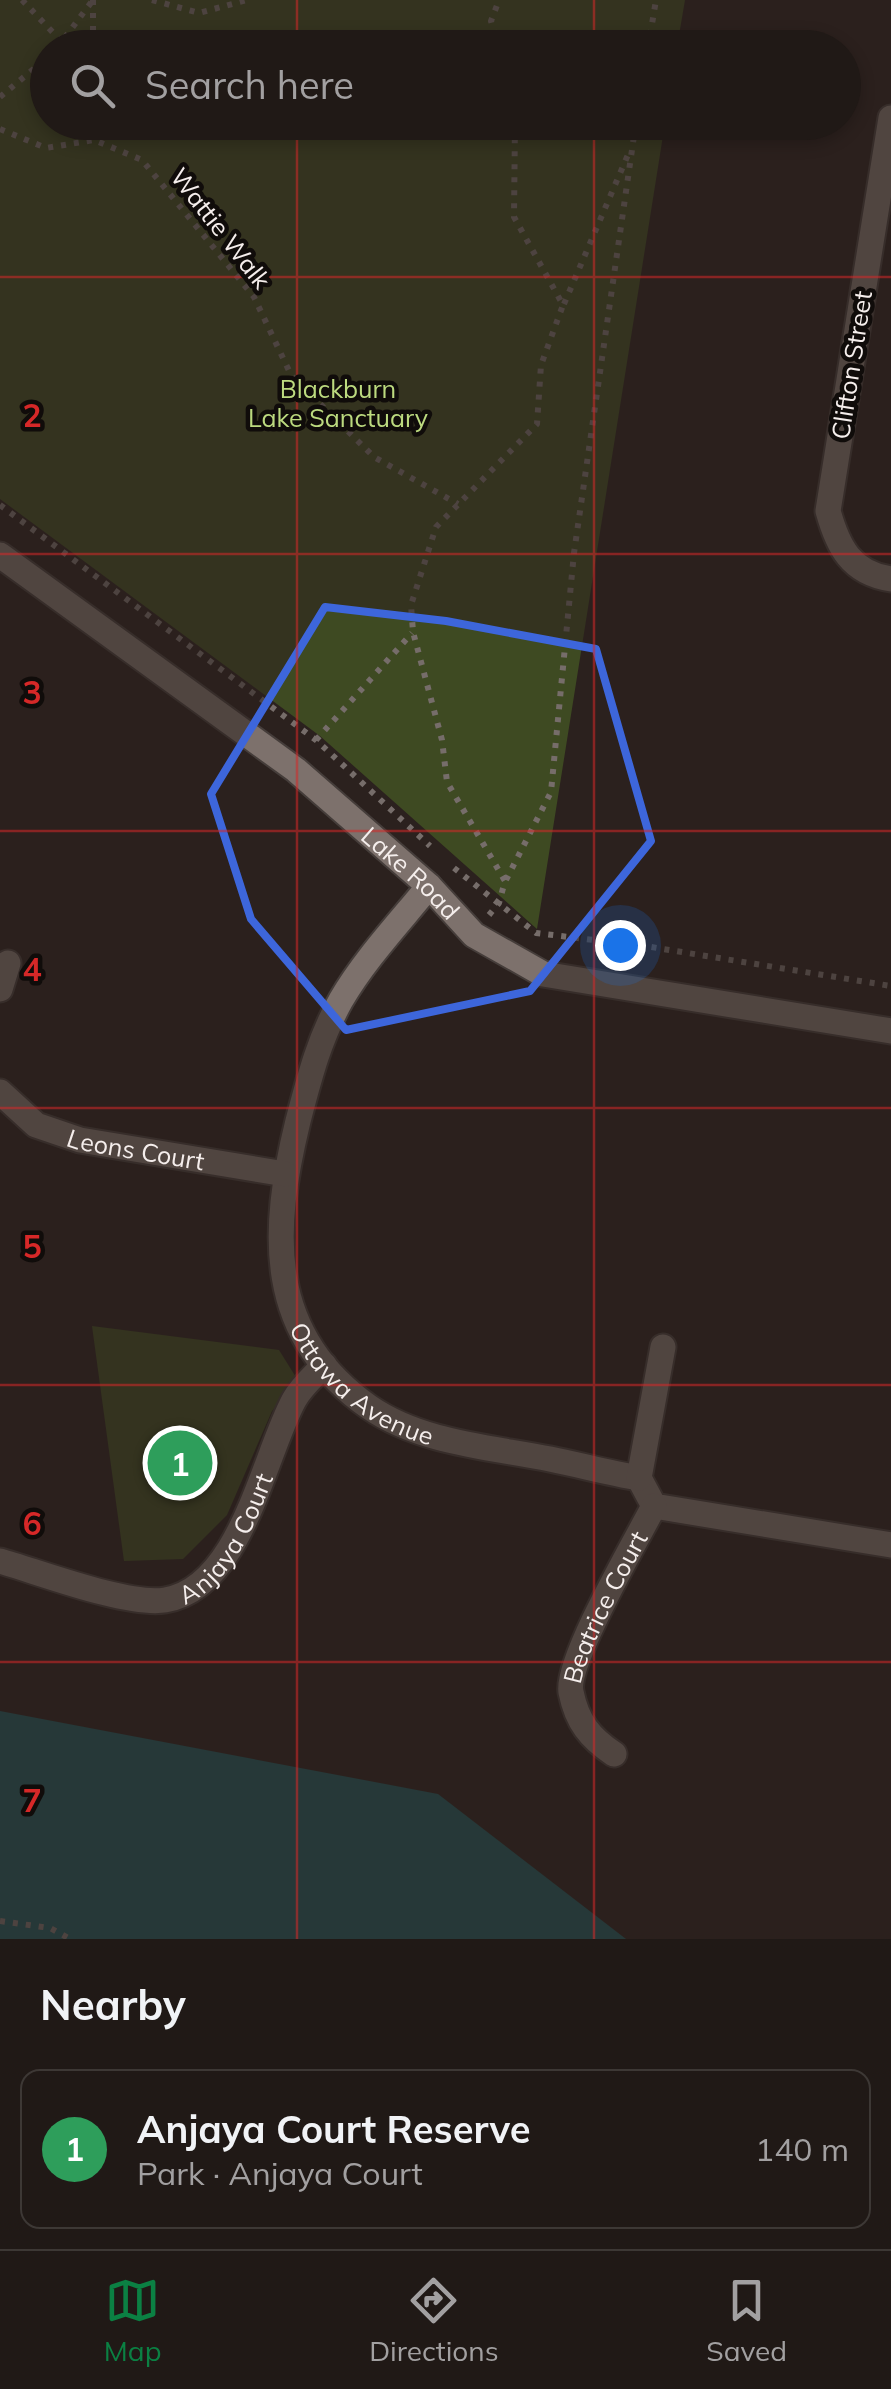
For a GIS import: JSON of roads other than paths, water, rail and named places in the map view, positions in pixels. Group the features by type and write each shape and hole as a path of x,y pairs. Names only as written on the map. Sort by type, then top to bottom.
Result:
{"street":[{"name":"Clifton Street","path":"891,118 828,510 838,549 869,576 891,579"},
{"name":"Lake Road","path":"0,555 296,770 429,886 474,934 543,974 891,1031"},
{"name":"Ottawa Avenue","path":"429,886 363,969 318,1044 285,1174 278,1234 282,1278 298,1328 324,1365 370,1408 445,1440 639,1478"},
{"path":"0,988 8,963"},
{"name":"Leons Court","path":"0,1092 36,1125 80,1140 285,1174"},
{"path":"663,1347 639,1478 654,1506 891,1545"},
{"name":"Anjaya Court","path":"0,1561 116,1594 166,1600 208,1578 229,1554 295,1397 324,1365"},
{"name":"Beatrice Court","path":"614,1754 586,1736 569,1688 584,1644 654,1506"}],"water":[{"path":"0,1711 438,1794 626,1939 0,1939"}],"place":[{"name":"Anjaya Court Reserve","path":"180,1463"}],"park label":[{"name":"Blackburn Lake Sanctuary","path":"338,402"}]}
